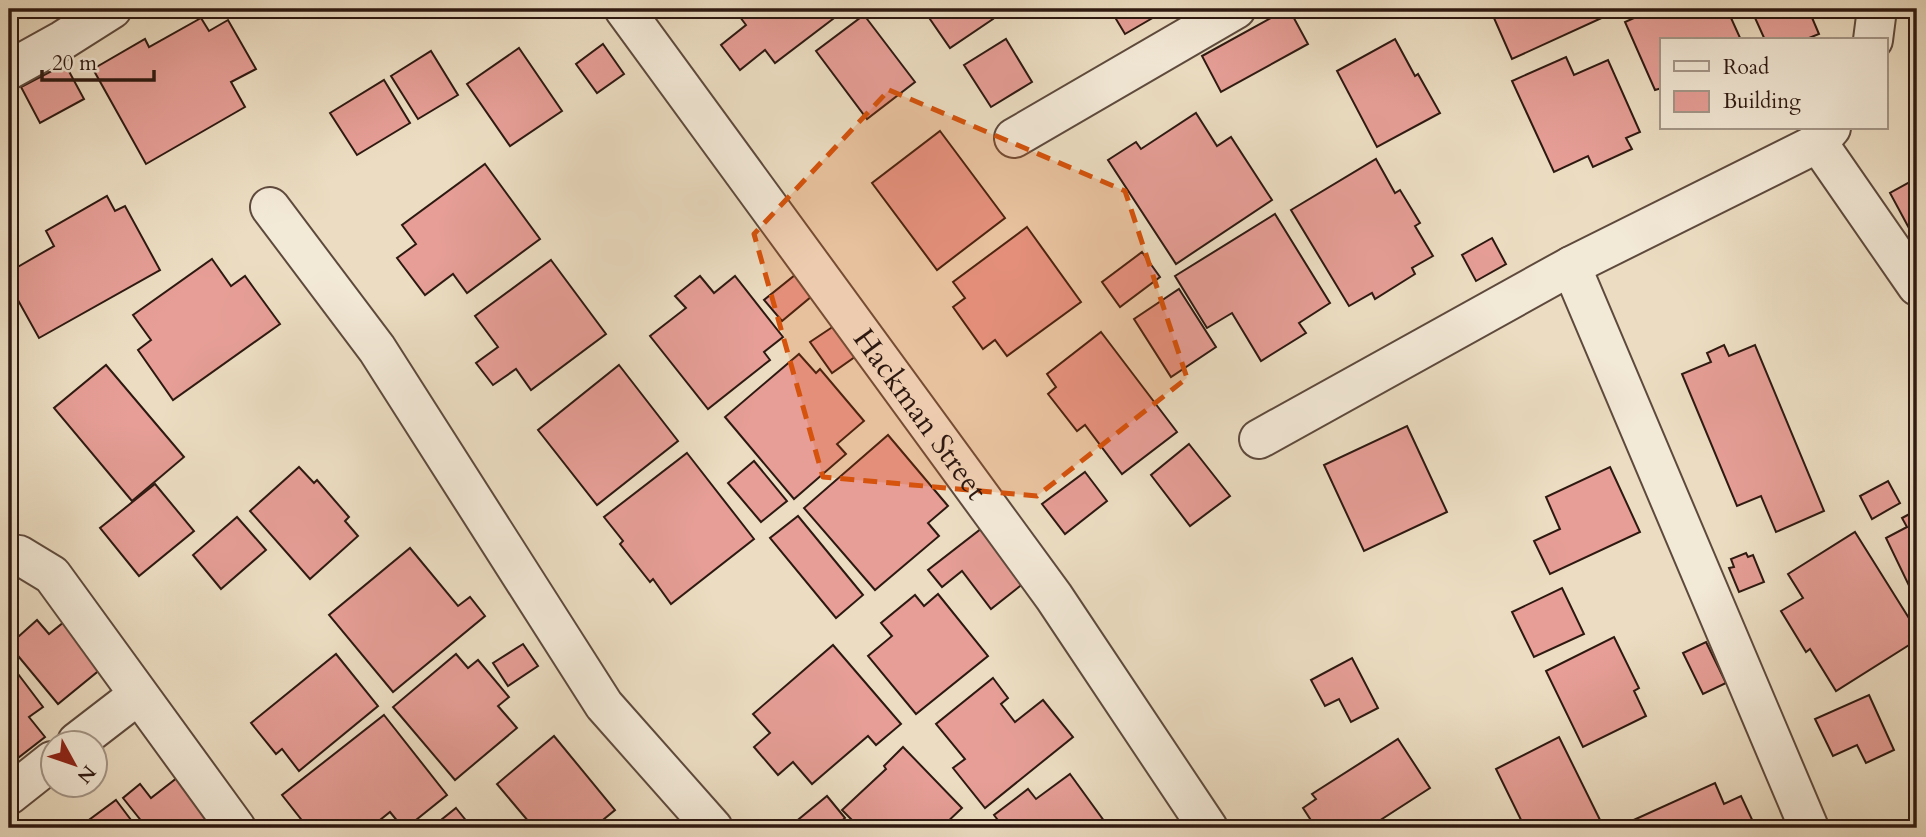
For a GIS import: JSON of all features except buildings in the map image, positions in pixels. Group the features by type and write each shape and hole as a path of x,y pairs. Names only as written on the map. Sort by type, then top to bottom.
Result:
{"street":[{"path":"9,70 112,9"},
{"name":"Hackman Street","path":"624,9 1054,597 1207,828"},
{"path":"1014,138 1236,9"},
{"path":"1873,38 1877,9"},
{"path":"1259,439 1571,266 1825,136 1917,286"},
{"path":"270,207 377,349 604,705 713,828"},
{"path":"1571,266 1809,828"},
{"path":"9,561 19,555 52,575 236,828"},
{"path":"96,728 138,695"},
{"path":"9,794 38,772"}],"highlighted area":[{"path":"889,90 1125,191 1187,378 1037,496 823,477 754,234"}]}
